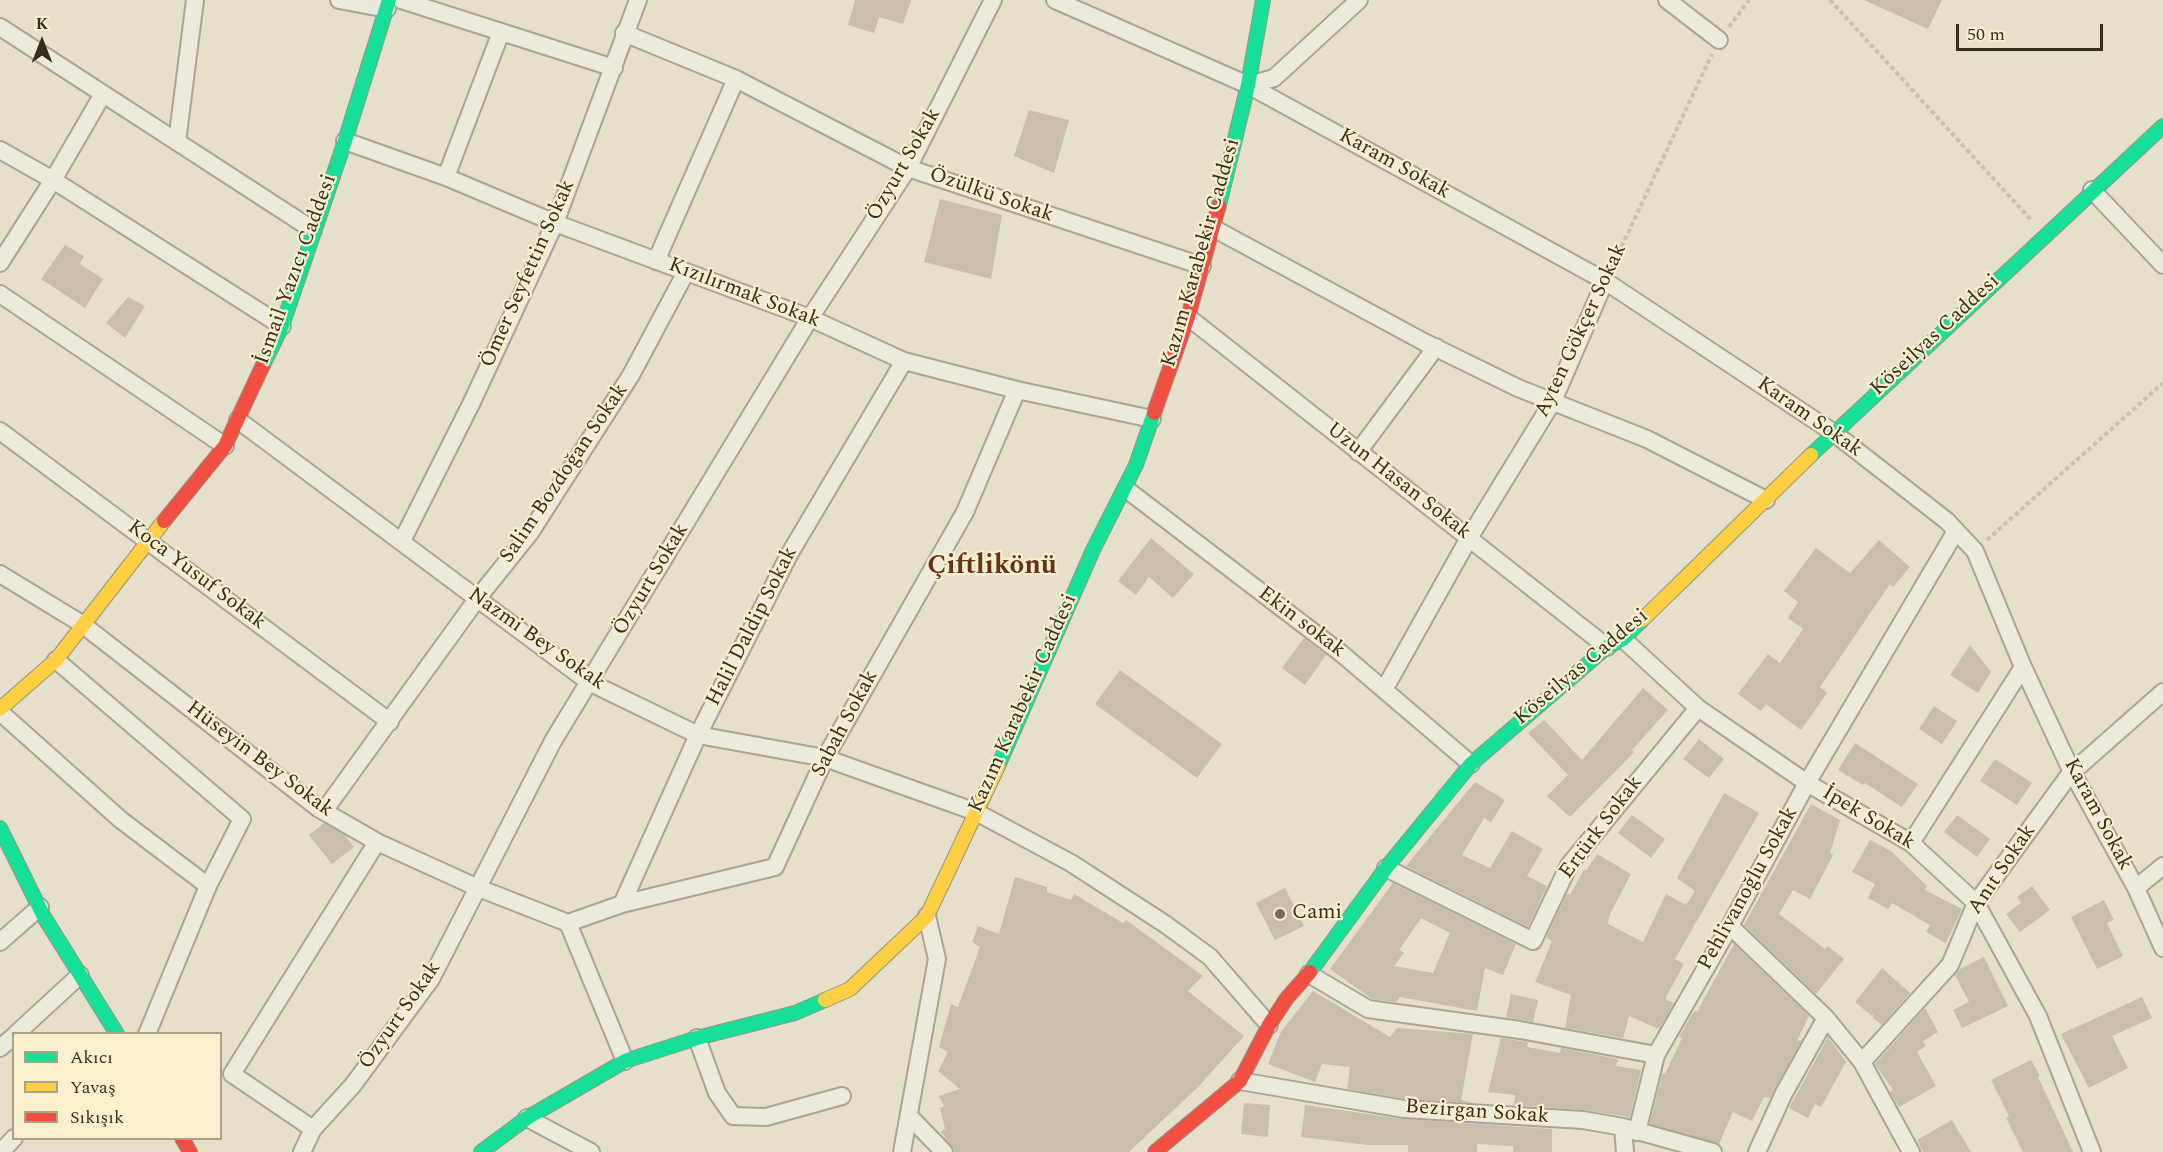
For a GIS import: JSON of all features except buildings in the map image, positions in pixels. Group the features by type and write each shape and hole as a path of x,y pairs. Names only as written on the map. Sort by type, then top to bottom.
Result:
{"street":[{"path":"177,142 195,0"},
{"path":"339,0 388,4"},
{"path":"401,0 614,69"},
{"name":"Ömer Seyfettin Sokak","path":"402,541 472,402 555,223 638,0"},
{"name":"Özyurt Sokak","path":"302,1152 314,1129 353,1085 431,979 476,886 553,741 810,318 908,168 993,0"},
{"name":"Karam Sokak","path":"1055,0 1248,85 1605,281 1834,433 1947,521 1975,551 2023,667 2072,772 2136,888 2163,948"},
{"name":"Kazım Karabekir Caddesi","path":"481,1152 527,1118 626,1060 697,1038 795,1013 850,988 927,916 1093,550 1126,489 1152,419 1188,317 1213,228 1248,85 1263,0"},
{"path":"1248,85 1274,78 1359,0"},
{"path":"1667,0 1719,40"},
{"name":"İsmail Yazıcı Caddesi","path":"0,711 56,660 148,539 225,446 282,326 345,141 388,4"},
{"path":"0,27 313,230"},
{"path":"446,177 501,32"},
{"name":"Özülkü Sokak","path":"624,33 736,79 908,168 1202,266"},
{"path":"656,261 736,79"},
{"path":"0,264 53,180 103,94"},
{"name":"Köseilyas Caddesi","path":"1155,1152 1240,1081 1269,1025 1287,998 1309,974 1386,868 1471,764 1606,647 1623,639 1705,556 1834,433 2163,126"},
{"name":"Kızılırmak Sokak","path":"345,141 446,177 555,223 810,318 904,361 1017,390 1152,419"},
{"path":"0,150 53,180 282,326"},
{"path":"2092,190 2163,265"},
{"path":"1213,228 1518,388 1647,439 1766,500"},
{"name":"Salim Bozdoğan Sokak","path":"324,811 477,599 530,533 631,375 686,272"},
{"name":"Ayten Gökçer Sokak","path":"1385,688 1469,538 1553,401 1605,281"},
{"path":"0,294 225,446"},
{"name":"Uzun Hasan Sokak","path":"1188,317 1606,647"},
{"path":"1358,452 1436,347"},
{"name":"Halil Daldip Sokak","path":"622,904 698,735 790,553 904,361"},
{"name":"Sabah Sokak","path":"568,923 622,904 775,867 825,758 965,512 1017,390"},
{"name":"Nazmi Bey Sokak","path":"238,420 589,682 698,735 825,758 976,812 1071,863 1165,924 1210,957 1269,1025"},
{"name":"Koca Yusuf Sokak","path":"0,431 148,539 390,722"},
{"name":"Ekin sokak","path":"1126,489 1385,688 1471,764"},
{"name":"Pehlivanoğlu Sokak","path":"1625,1152 1630,1129 1656,1055 1731,926 1807,783 1956,531"},
{"name":"Hüseyin Bey Sokak","path":"0,574 82,624 324,811 377,842 476,886 568,923"},
{"name":"İpek Sokak","path":"1623,639 1698,708 1807,783 1911,843 1976,903 2038,1016 2092,1152"},
{"path":"56,660 242,819 208,886 148,1032"},
{"path":"1911,843 2023,667"},
{"name":"Anıt Sokak","path":"1862,1062 1950,965 1976,903 2072,772 2163,692"},
{"name":"Ertürk Sokak","path":"1386,868 1533,941 1569,865 1698,708"},
{"path":"0,711 121,820 208,886"},
{"path":"0,828 40,907 116,1032"},
{"path":"314,1129 232,1074 377,842"},
{"path":"2136,888 2163,866"},
{"path":"0,942 40,907"},
{"path":"903,1152 911,1118 937,959 927,916"},
{"path":"568,923 626,1060"},
{"path":"1731,926 1826,1017 1862,1062 1911,1152"},
{"path":"1309,974 1368,1009 1520,1030 1656,1055"},
{"path":"18,1032 80,975"},
{"path":"1757,1152 1784,1093 1826,1017"},
{"path":"0,1048 12,1038"},
{"path":"697,1038 717,1093 733,1116 766,1117 842,1096"},
{"name":"Bezirgan Sokak","path":"1240,1081 1404,1109 1583,1120 1630,1129 1713,1152"},
{"path":"527,1118 591,1152"},
{"path":"911,1118 944,1152"},
{"path":"1177,1152 1182,1130"},
{"path":"1,1152 12,1140"}],"path":[{"name":"Ayten Gökçer Sokak","path":"1605,281 1719,40 1749,0"},
{"path":"1830,0 2045,235"},
{"path":"1975,551 2163,383"}],"traffic: fast":[{"path":"263,365 282,326 345,141 389,0"},
{"path":"1219,205 1248,85 1263,0"},
{"path":"1811,455 2163,126"},
{"path":"998,766 1093,550 1136,465 1154,413"},
{"path":"1310,972 1386,868 1471,764 1607,647 1623,639 1642,620"},
{"path":"0,828 44,917 116,1032"},
{"path":"481,1152 527,1118 625,1061 697,1038 795,1013 825,1000"}],"traffic: slow":[{"path":"1642,620 1811,455"},
{"path":"0,709 56,660 164,521"},
{"path":"825,1000 850,989 927,916 998,766"}],"traffic: jam":[{"path":"1154,413 1188,317 1219,205"},
{"path":"164,521 225,446 263,365"},
{"path":"1155,1152 1240,1081 1269,1025 1287,998 1310,972"},
{"path":"183,1140 190,1152"}],"place":[{"name":"Cami","path":"1280,914"}],"district":[{"name":"Çiftlikönü","path":"992,568"}]}
